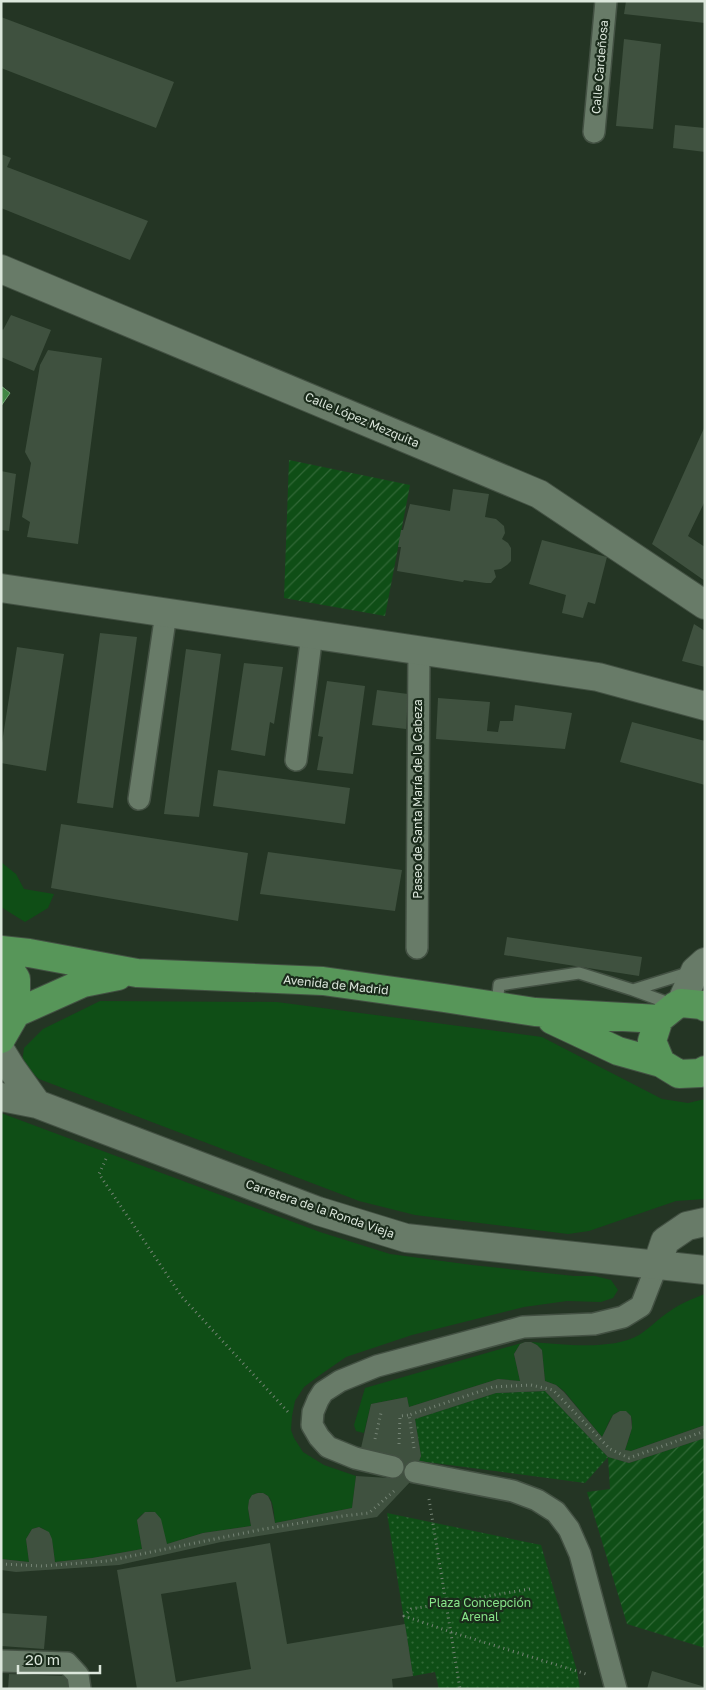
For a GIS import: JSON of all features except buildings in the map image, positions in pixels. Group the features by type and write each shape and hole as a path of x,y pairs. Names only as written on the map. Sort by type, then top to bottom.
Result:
{"highway":[{"name":"Avenida de Madrid","path":"1,950 29,953 137,973 323,981 534,1012 680,1009"},
{"path":"1,956 16,979 16,1013 1,1039"},
{"name":"Avenida de Madrid","path":"16,1013 83,983 137,973"},
{"path":"661,1062 652,1041 680,1009"},
{"name":"Avenida de Madrid","path":"534,1012 578,1030 618,1050 661,1062 679,1074 701,1073 705,1070"}],"street":[{"name":"Calle Cardeñosa","path":"594,132 606,1"},
{"name":"Calle López Mezquita","path":"1,269 539,494 705,605"},
{"path":"1,588 598,677 705,706"},
{"path":"139,799 166,613"},
{"path":"296,760 312,634"},
{"name":"Paseo de Santa María de la Cabeza","path":"417,948 419,650"},
{"path":"680,1009 700,966"},
{"path":"1,1050 37,1104"},
{"name":"Carretera de la Ronda Vieja","path":"1,1097 37,1104 318,1211 406,1238 705,1270"},
{"path":"395,1459 355,1458 328,1447 319,1438 312,1424 313,1412 323,1392 340,1381 377,1366 523,1327 594,1324 623,1317 641,1306 665,1241 687,1226 705,1222"},
{"path":"415,1464 513,1491 538,1500 556,1512 569,1529 580,1554 616,1689"},
{"path":"1,1661 67,1663 78,1675 80,1689"}],"lane":[{"path":"633,990 700,966"},
{"path":"497,1006 499,985 579,973 633,990 680,1009"}],"path":[{"path":"109,1153 99,1174 182,1296 292,1416"},
{"path":"395,1459 400,1416 409,1415 493,1387 531,1385 553,1390 610,1449 629,1458 705,1432"},
{"path":"374,1443 381,1413"},
{"path":"409,1415 415,1464"},
{"path":"1,1564 42,1566 107,1561 264,1530 369,1513 396,1489"},
{"path":"432,1522 460,1689"},
{"path":"530,1589 411,1609 404,1616 588,1674"}],"green space":[{"path":"289,460 410,485 385,616 284,598"},
{"path":"1,862 16,874 24,889 54,894 48,908 25,922 1,907"},
{"path":"100,1001 277,1002 542,1037 662,1099 688,1103 705,1099 705,1199 676,1201 589,1231 568,1234 415,1215 359,1201 39,1079 22,1063 24,1048 43,1029"},
{"path":"1,1113 320,1232 390,1254 574,1276 595,1276 611,1280 618,1290 613,1298 601,1302 567,1301 524,1307 412,1335 346,1357 304,1387 295,1401 292,1416 291,1430 294,1438 303,1452 324,1465 356,1476 352,1508 275,1523 270,1499 266,1494 258,1493 250,1498 251,1526 203,1533 167,1544 155,1512 147,1512 137,1520 142,1549 92,1558 55,1562 50,1537 44,1529 39,1527 32,1529 26,1539 29,1562 1,1559"},
{"path":"705,1294 705,1425 631,1451 625,1450 632,1428 629,1413 622,1411 613,1415 602,1437 564,1391 556,1385 545,1381 542,1350 531,1342 601,1345 628,1340 639,1335 678,1306"},
{"path":"525,1342 520,1344 514,1354 520,1381 498,1379 409,1407 407,1397 371,1404 364,1433 356,1431 354,1425 365,1388"},
{"path":"545,1391 608,1457 585,1483 419,1461 421,1456 415,1419 496,1393"},
{"path":"705,1438 705,1648 627,1624 587,1492 610,1489 608,1457 629,1463"},
{"name":"Plaza Concepción Arenal","path":"387,1513 541,1545 577,1671 580,1689 439,1689 435,1672 413,1676"}],"water":[{"path":"1,386 10,393 1,406"}]}
